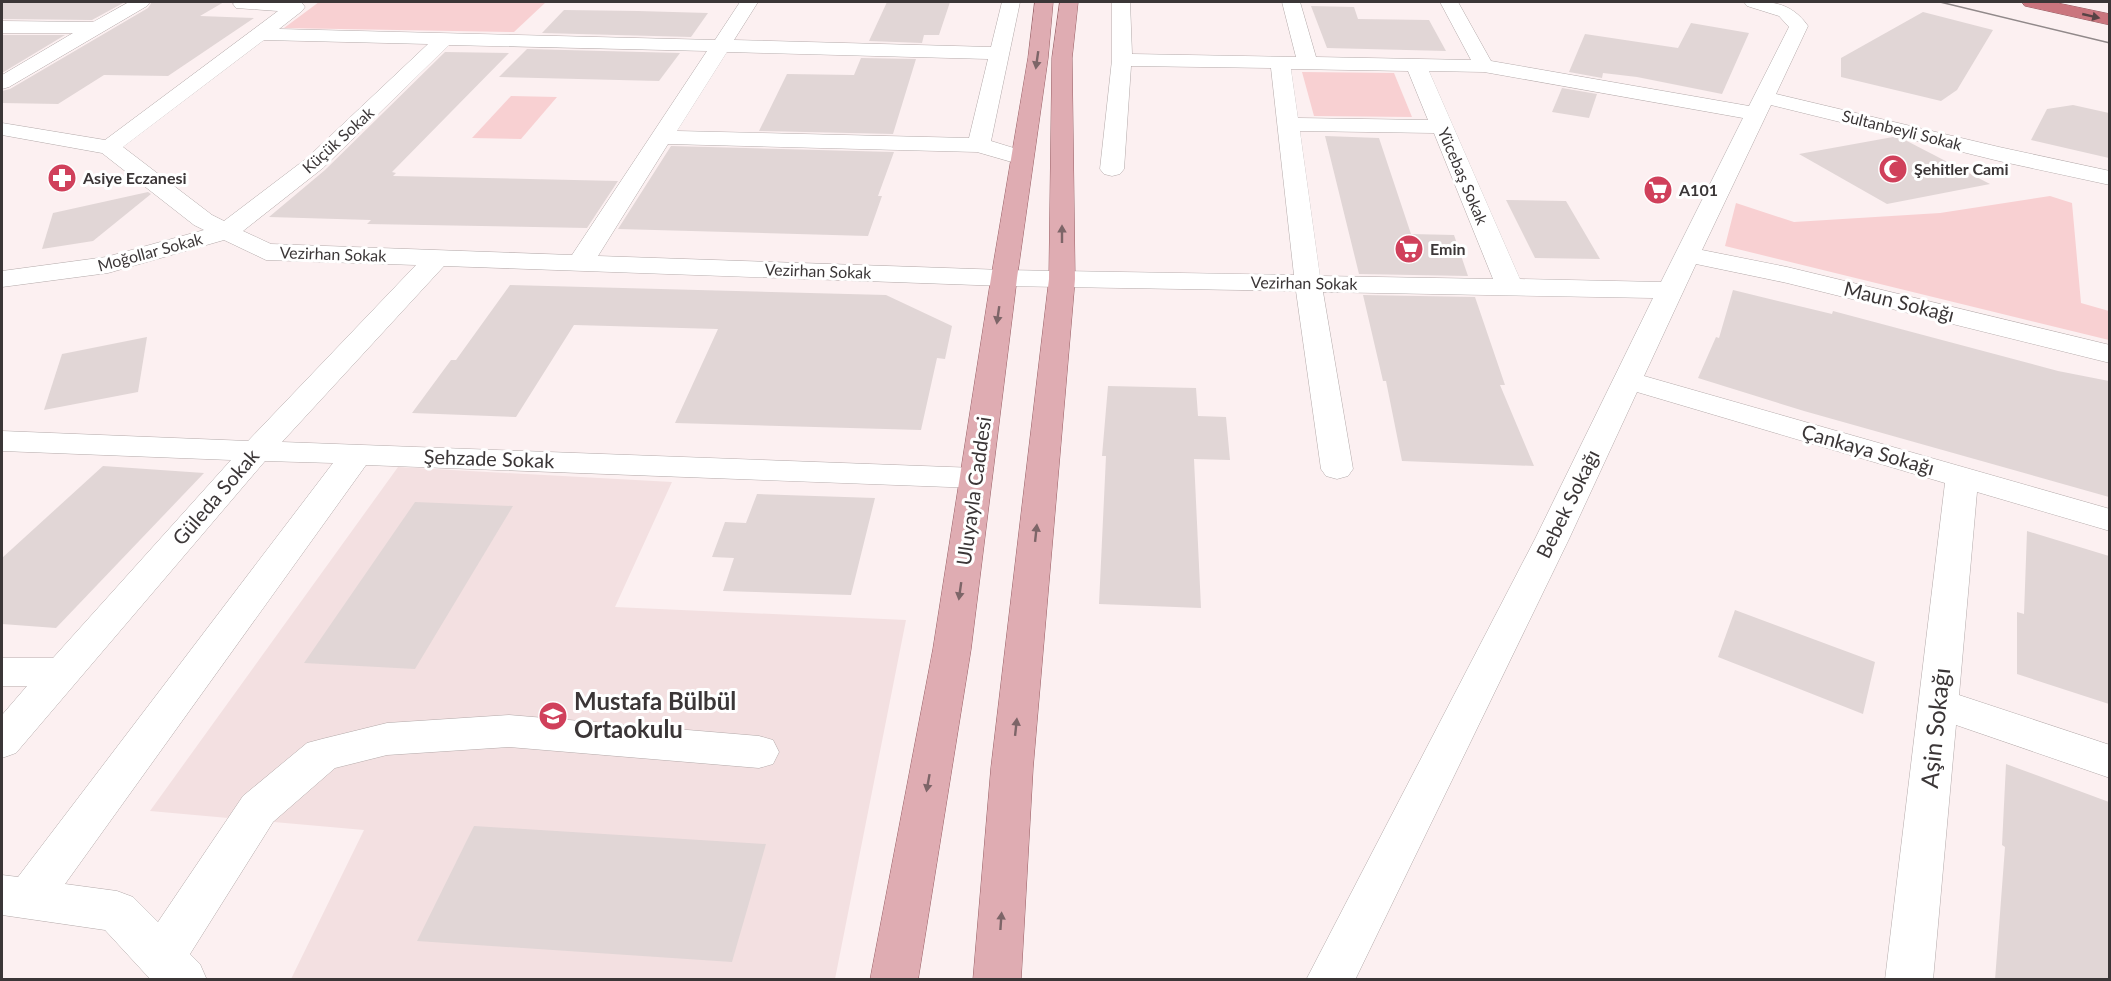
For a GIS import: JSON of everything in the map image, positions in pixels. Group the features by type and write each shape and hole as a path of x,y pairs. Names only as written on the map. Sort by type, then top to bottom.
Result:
{"highway":[{"path":"2031,2 2109,20"}],"main road":[{"name":"Uluyayla Caddesi","path":"894,980 952,649 1004,278 1038,58 1044,2"},
{"path":"997,980 1012,768 1062,279 1062,58 1069,2"}],"street":[{"path":"2,83 141,2"},
{"path":"109,147 296,7 242,4 246,2"},
{"path":"580,263 749,2"},
{"path":"979,145 1011,2"},
{"path":"1112,169 1122,60 1121,2"},
{"path":"1292,2 1308,63"},
{"path":"1449,2 1484,66"},
{"name":"Bebek Sokağı","path":"1329,980 1552,539 1799,26 1786,12 1753,2"},
{"path":"2,27 96,28"},
{"path":"260,34 999,53"},
{"name":"Küçük Sokak","path":"226,232 315,163 444,39"},
{"name":"Sultanbeyli Sokak","path":"1122,60 1484,66 1760,106 2109,178"},
{"path":"1280,62 1308,284 1337,469"},
{"name":"Yücebaş Sokak","path":"1416,65 1510,287"},
{"path":"1288,124 1442,127"},
{"name":"Vezirhan Sokak","path":"2,129 109,147 203,220 266,252 1004,278 1670,290"},
{"path":"662,137 979,145 1022,158"},
{"name":"Moğollar Sokak","path":"2,279 108,265 226,232"},
{"name":"Maun Sokağı","path":"1687,255 1787,275 2109,354"},
{"name":"Güleda Sokak","path":"2,742 258,449 437,258"},
{"name":"Çankaya Sokağı","path":"1627,380 2109,520"},
{"name":"Şehzade Sokak","path":"2,441 976,478"},
{"path":"358,453 15,897 117,912 172,968 258,809 322,755 387,739 509,731 759,752"},
{"name":"Aşin Sokağı","path":"1909,980 1962,477"},
{"path":"2,672 63,672"},
{"path":"1939,704 2109,762"}],"shaded area":[{"path":"319,2 546,2 514,32 284,28"},
{"path":"1302,72 1394,73 1412,117 1314,116"},
{"path":"511,96 557,97 521,139 472,138"},
{"path":"2050,196 2072,203 2081,303 2109,311 2109,340 1725,246 1736,203 1794,222 1940,213"},
{"name":"Mustafa Bülbül Ortaokulu","path":"398,467 672,482 615,607 906,620 835,979 291,979 364,830 150,811"}],"building":[{"path":"2,2 125,2 92,20 2,19"},
{"path":"152,2 224,2 200,16 254,18 168,76 104,75 58,104 2,103 2,91 10,89 148,8"},
{"path":"887,2 950,2 939,35 924,35 922,43 869,41"},
{"path":"1311,6 1354,7 1358,19 1429,20 1446,51 1327,48"},
{"path":"564,10 708,13 691,37 542,33"},
{"path":"1923,12 1993,30 1957,90 1941,101 1841,77 1841,58"},
{"path":"1691,23 1749,33 1722,94 1637,77 1603,73 1602,78 1569,72 1585,34 1678,48"},
{"path":"2,35 65,35 2,73"},
{"path":"527,49 680,53 659,81 499,77"},
{"path":"445,52 509,53 392,172 396,173 393,176 618,181 587,228 367,224 371,220 269,217 325,170"},
{"path":"861,58 916,59 893,134 759,131 787,74 854,75"},
{"path":"1562,88 1597,94 1589,118 1552,112"},
{"path":"2073,105 2109,113 2109,158 2031,140 2047,109"},
{"path":"1325,136 1379,138 1411,234 1454,235 1468,276 1359,274"},
{"name":"Şehitler Cami","path":"1893,137 1905,140 1990,184 1887,204 1799,154"},
{"path":"671,146 894,152 878,196 882,196 868,236 618,229"},
{"path":"148,192 151,194 93,241 42,249 53,213"},
{"path":"1506,200 1566,201 1600,259 1535,258"},
{"path":"510,285 886,295 952,326 945,359 937,358 921,430 675,423 718,329 574,325 516,417 412,413 451,360 456,360"},
{"path":"1733,290 1832,314 1833,311 2058,371 2109,381 2109,497 1804,411 1698,378 1716,337 1719,338"},
{"path":"1363,295 1475,297 1505,385 1500,385 1534,466 1402,461 1386,381 1383,381"},
{"path":"147,337 138,392 44,410 62,354"},
{"path":"1108,386 1196,388 1198,416 1226,417 1230,460 1194,459 1201,608 1099,604 1106,456 1102,456"},
{"path":"103,466 204,473 56,628 2,624 2,558"},
{"path":"757,494 875,498 851,595 723,591 734,558 712,557 725,522 746,523"},
{"path":"415,502 513,506 415,669 304,663"},
{"path":"2027,531 2109,556 2109,704 2017,674 2017,612 2024,614"},
{"path":"1735,610 1875,662 1863,714 1718,657"},
{"path":"2006,764 2109,802 2109,980 1995,980 2005,847 2002,845"},
{"path":"474,826 766,844 732,962 417,941"}],"tram line":[{"path":"1940,2 2110,43"}],"place":[{"name":"Şehitler Cami","path":"1893,169"},
{"name":"Asiye Eczanesi","path":"62,178"},
{"name":"A101","path":"1658,190"},
{"name":"Emin","path":"1409,249"},
{"name":"Mustafa Bülbül Ortaokulu","path":"553,716"}]}
